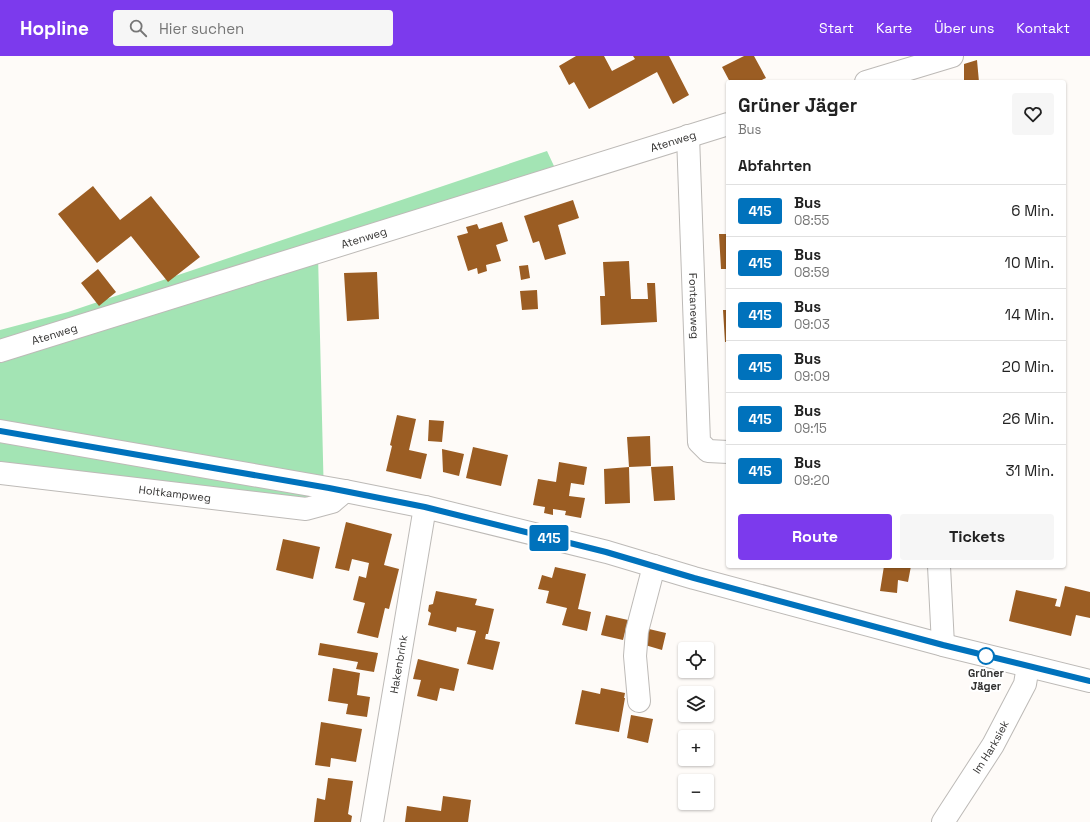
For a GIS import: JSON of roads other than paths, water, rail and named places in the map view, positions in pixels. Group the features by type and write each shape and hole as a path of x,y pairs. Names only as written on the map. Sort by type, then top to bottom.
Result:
{"street":[{"path":"873,80 932,64"},
{"name":"Atenweg","path":"0,351 726,125"},
{"name":"Fontaneweg","path":"688,136 699,442 708,451 726,452"},
{"path":"0,431 344,491 425,507 606,552 943,645 1090,681"},
{"name":"Holtkampweg","path":"0,473 306,509 332,502 344,491"},
{"name":"Hakenbrink","path":"372,822 425,507"},
{"path":"639,700 635,656 637,632 642,605 654,566"},
{"path":"939,568 943,645"},
{"name":"Im Harksiek","path":"943,822 993,745 1025,684 1028,666"}],"place":[{"name":"Grüner Jäger","path":"986,656"}]}
